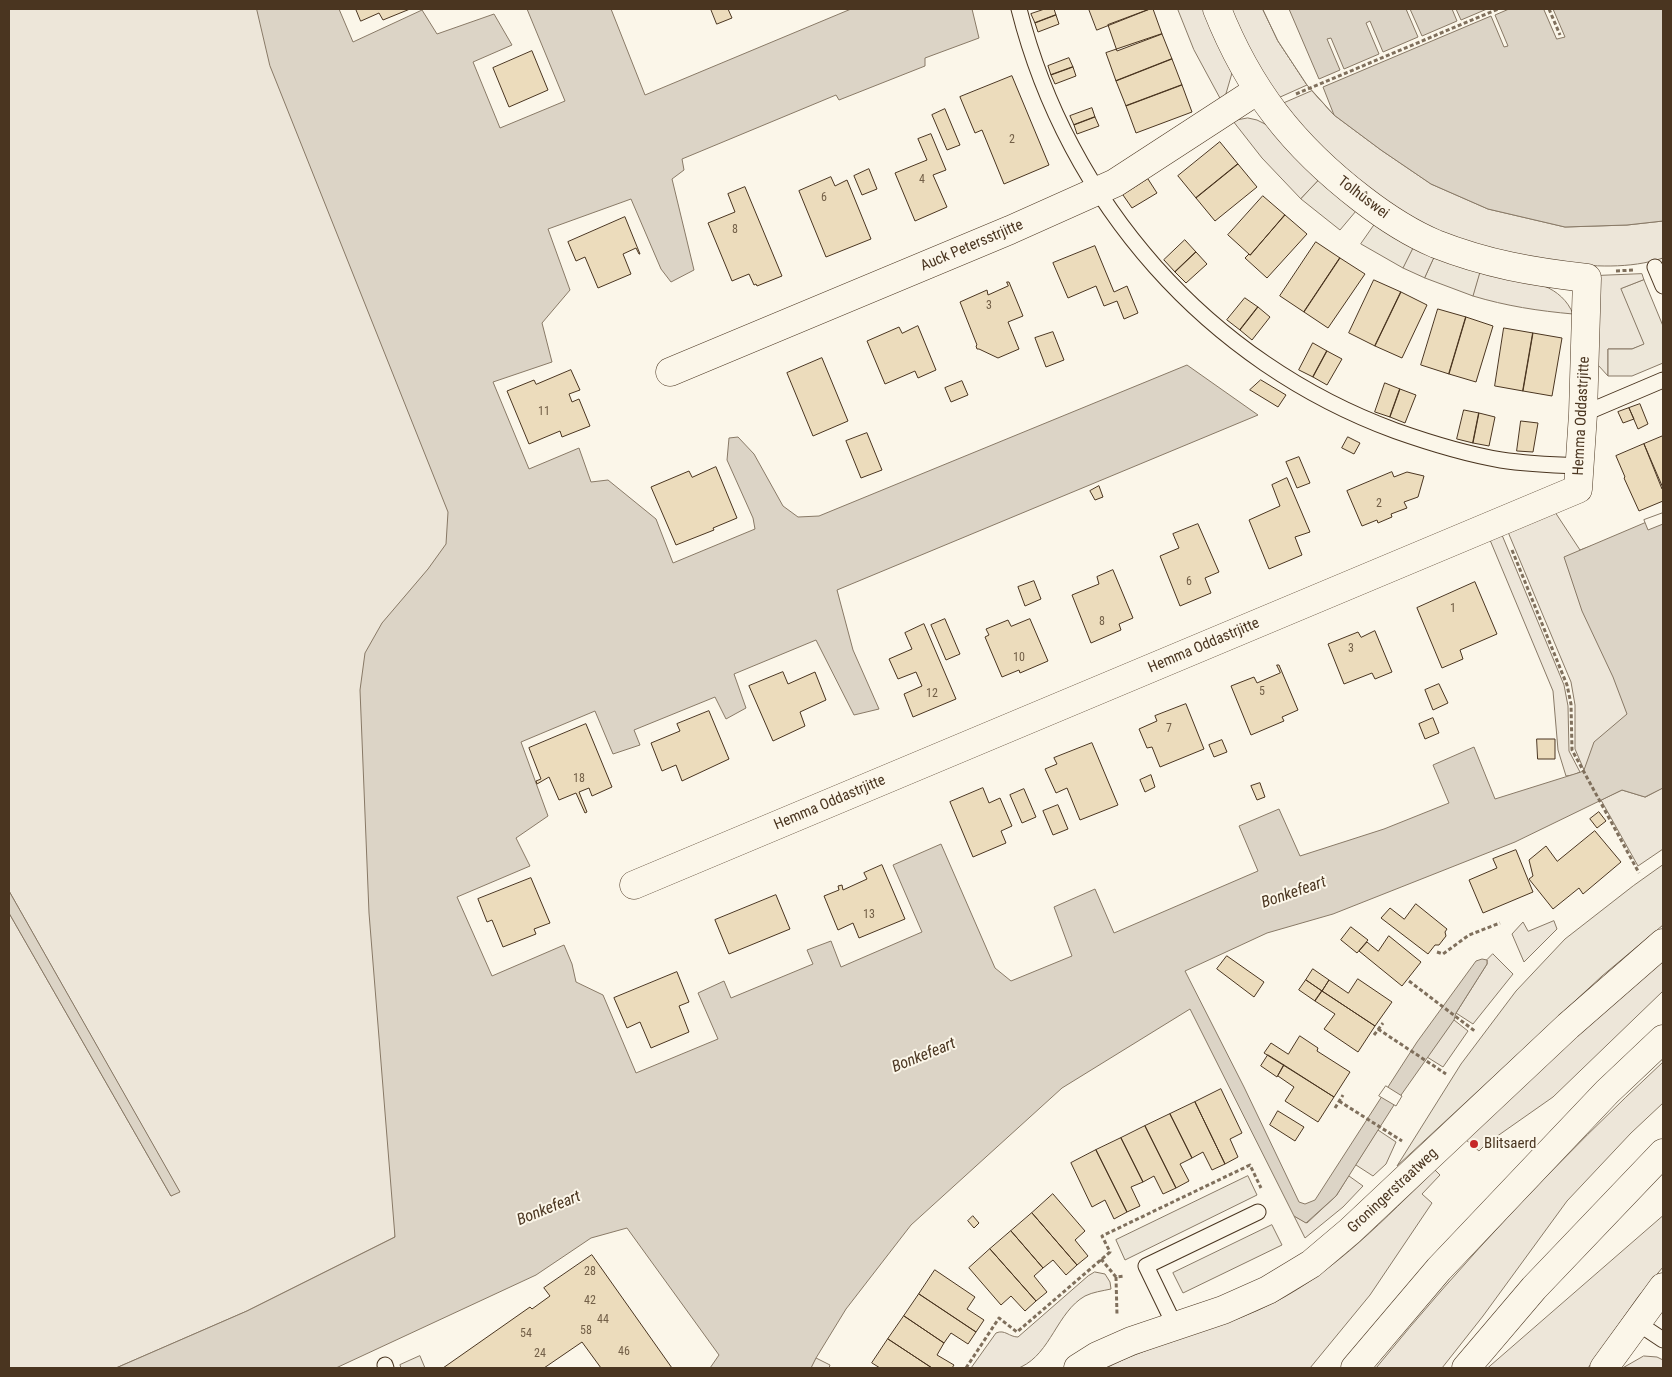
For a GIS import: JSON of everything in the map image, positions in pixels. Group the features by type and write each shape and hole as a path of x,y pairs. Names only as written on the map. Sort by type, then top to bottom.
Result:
{"street":[{"name":"Tolhûswei","path":"1217,9 1230,41 1258,90 1287,130 1331,174 1375,209 1403,227 1434,243 1504,266 1587,278"},
{"name":"Auck Petersstrjitte","path":"670,372 1097,192 1115,183 1258,90"},
{"name":"Hemma Oddastrjitte","path":"634,885 1578,489 1583,414 1587,278"},
{"name":"Groningerstraatweg","path":"1078,1368 1097,1356 1131,1341 1222,1310 1268,1290 1311,1264 1350,1232 1568,1026 1663,943"},
{"path":"1355,1368 1439,1269 1607,1092 1663,1039"},
{"path":"1466,1368 1534,1288 1663,1153"},
{"path":"1604,1368 1663,1287"}],"lane":[{"path":"1020,9 1037,66 1064,134 1097,192 1138,248 1162,275 1196,309 1224,333 1281,375 1305,389 1346,411 1427,442 1500,460 1579,466"},
{"path":"1655,267 1663,286"},
{"path":"1583,414 1663,380"},
{"path":"1175,1326 1146,1266 1258,1212"},
{"path":"1636,1322 1663,1340"}],"path":[{"path":"1320,83 1498,9"},
{"path":"1549,9 1560,35"},
{"path":"1587,278 1594,270 1655,267"},
{"path":"1500,522 1568,685 1571,704 1572,750 1639,874"},
{"path":"1437,952 1443,954 1469,935 1500,923"},
{"path":"1409,981 1476,1032"},
{"path":"1374,1035 1383,1023"},
{"path":"1378,1029 1446,1074"},
{"path":"1335,1108 1343,1095"},
{"path":"1339,1101 1404,1143"},
{"path":"966,1368 999,1318 1017,1332 1110,1252 1102,1236 1250,1165 1270,1207 1258,1212"},
{"path":"1116,1277 1117,1315"}],"shaded area":[{"path":"9,9 290,9 462,445 395,1237 247,1311 116,1368 9,1368 9,913 171,1196 179,1191 9,891"},
{"path":"1178,9 1204,9 1216,41 1232,73 1225,97 1221,100 1194,50"},
{"path":"1230,9 1263,9 1278,41 1307,85 1278,98 1250,54"},
{"path":"1312,91 1334,115 1431,184 1488,209 1565,227 1627,225 1663,221 1663,258 1637,264 1611,266 1532,259 1486,248 1424,224 1381,199 1350,175 1321,148 1282,104"},
{"path":"1248,118 1267,125 1279,140 1319,180 1301,199 1262,158 1233,121"},
{"path":"1319,180 1356,211 1340,230 1301,199"},
{"path":"1375,224 1414,246 1403,268 1361,244"},
{"path":"1414,246 1435,256 1425,278 1403,268"},
{"path":"1435,256 1480,272 1473,296 1425,278"},
{"path":"1480,272 1549,288 1565,301 1573,314 1523,308 1473,296"},
{"path":"1642,274 1644,280 1622,289 1645,344 1632,349 1608,349 1608,376 1598,365 1595,276"},
{"path":"1644,280 1663,326 1663,363 1632,376 1608,376 1608,349 1632,349 1644,344 1621,289"},
{"path":"1555,512 1580,550 1591,546 1660,703 1584,770 1575,749 1575,705 1571,682 1508,532"},
{"path":"1502,535 1564,685 1568,706 1569,751 1580,772 1573,775 1566,776 1558,750 1553,691 1490,540"},
{"path":"1663,788 1663,849 1638,866 1601,800 1622,790 1645,797"},
{"path":"1663,865 1663,925 1602,976 1397,1166 1461,1064 1516,991 1565,939"},
{"path":"1554,921 1557,929 1524,962 1512,934 1523,922 1528,931"},
{"path":"1493,954 1513,974 1473,1024 1456,1013 1487,964 1487,960"},
{"path":"1663,961 1663,991 1553,1097 1486,1144 1479,1151 1466,1140 1579,1033"},
{"path":"1454,1020 1468,1031 1443,1067 1427,1057"},
{"path":"1663,1062 1663,1103 1631,1133 1567,1201 1483,1316 1442,1368 1376,1368 1514,1210"},
{"path":"1378,1130 1396,1142 1386,1164 1373,1176 1356,1165"},
{"path":"1435,1170 1440,1175 1422,1194 1432,1203 1370,1295 1310,1368 1106,1368 1154,1347 1224,1324 1275,1302 1298,1289 1319,1275 1360,1242"},
{"path":"1248,1176 1257,1195 1125,1260 1116,1240"},
{"path":"1349,1176 1363,1186 1343,1207 1305,1238 1294,1216 1307,1223 1336,1196"},
{"path":"1663,1216 1663,1267 1638,1297 1588,1368 1488,1368"},
{"path":"1272,1225 1282,1245 1183,1293 1173,1273"},
{"path":"1095,1272 1105,1274 1110,1282 1111,1289 1085,1296 1075,1303 1047,1343 1031,1361 1017,1368 971,1368 996,1333 1002,1332 1018,1337"},
{"path":"420,1356 425,1368 401,1368 400,1365"},
{"path":"1644,1356 1657,1357 1663,1360 1663,1368 1623,1368"},
{"path":"816,1358 830,1365 829,1368 811,1368"}],"water":[{"name":"Bonkefeart","path":"257,9 339,9 353,42 422,10 437,34 494,14 512,45 473,62 500,128 565,101 527,9 611,9 645,95 851,9 972,9 979,38 925,58 925,66 839,100 836,95 682,159 684,170 672,179 694,270 671,282 661,269 631,199 548,229 570,290 542,323 552,362 493,382 529,469 579,448 591,482 608,480 656,519 673,563 755,529 753,518 727,460 729,438 738,437 754,454 783,506 798,517 819,516 1187,365 1258,415 837,590 853,650 879,709 854,715 816,640 734,674 746,708 726,719 715,697 634,730 640,745 613,754 595,711 521,742 548,816 516,838 530,866 457,897 492,976 564,945 572,964 576,982 603,995 636,1073 718,1039 698,993 724,981 731,998 813,964 807,950 831,941 841,967 922,932 893,865 941,844 995,968 1011,981 1072,956 1054,907 1095,889 1114,933 1258,871 1239,826 1279,809 1300,856 1384,829 1449,803 1433,765 1474,747 1495,799 1581,772 1584,770 1594,742 1627,714 1613,677 1582,611 1564,557 1663,515 1663,788 1645,797 1622,790 1515,842 1333,914 1267,933 1185,971 1244,1087 1299,1202 1305,1204 1315,1200 1417,1042 1476,961 1487,960 1487,964 1456,1013 1454,1020 1394,1105 1336,1196 1306,1223 1294,1216 1190,1009 1062,1088 911,1225 846,1309 811,1368 710,1368 719,1355 627,1228 591,1238 536,1275 336,1368 116,1368 247,1311 395,1237 369,913 360,690 365,653 382,623 428,569 446,544 448,512 270,66"},
{"path":"1263,9 1663,9 1663,221 1627,225 1565,227 1488,209 1431,184 1334,115 1307,85 1278,41"},
{"path":"9,891 180,1192 171,1196 9,913"}],"pier":[{"path":"1263,9 1289,9 1319,79 1340,70 1327,39 1331,38 1344,69 1379,54 1366,23 1370,21 1383,52 1418,37 1406,9 1410,9 1422,36 1457,21 1452,9 1456,9 1461,20 1487,9 1509,9 1495,15 1508,46 1504,47 1491,16 1323,87 1334,115 1307,85 1278,41"},
{"path":"1544,9 1553,9 1565,37 1557,39"},
{"path":"1663,513 1663,524 1648,530 1644,520"},
{"path":"1386,1086 1402,1096 1396,1106 1379,1096"}],"building":[{"path":"356,9 410,9 383,20 379,13 361,21"},
{"path":"711,9 728,9 732,18 717,24"},
{"path":"1045,9 1054,9 1056,15 1035,23 1031,14"},
{"path":"1089,9 1150,9 1097,30"},
{"path":"1153,9 1162,34 1117,51 1108,25"},
{"path":"1056,15 1059,24 1038,32 1035,23"},
{"path":"1162,34 1172,59 1116,81 1106,53"},
{"path":"532,51 548,90 509,107 493,68"},
{"path":"1069,58 1073,67 1051,75 1048,66"},
{"path":"1172,59 1182,85 1126,106 1116,81"},
{"path":"1073,67 1076,76 1055,84 1051,75"},
{"path":"1012,76 1049,165 1004,184 982,130 975,133 960,97"},
{"path":"1182,85 1192,112 1136,133 1126,106"},
{"path":"1092,108 1095,117 1074,125 1070,116"},
{"path":"945,109 960,145 947,150 932,115"},
{"path":"1095,117 1099,126 1077,134 1074,125"},
{"path":"931,134 946,170 933,175 947,207 915,221 895,173 927,160 918,139"},
{"path":"1220,142 1238,164 1196,198 1178,176"},
{"path":"1238,164 1257,187 1215,221 1196,198"},
{"path":"869,169 877,189 862,195 854,176"},
{"path":"831,177 835,186 847,180 871,239 826,257 799,191"},
{"path":"1148,179 1157,193 1132,208 1123,195"},
{"path":"745,187 782,276 757,286 756,284 754,285 749,274 732,281 708,223 735,212 728,194"},
{"path":"1263,196 1285,215 1250,255 1228,235"},
{"path":"1285,215 1307,234 1267,278 1245,258 1250,255"},
{"path":"625,217 640,254 636,248 623,254 631,274 598,288 585,257 576,261 568,242"},
{"path":"1185,240 1196,252 1175,272 1164,260"},
{"path":"1316,242 1340,258 1304,312 1280,296"},
{"path":"1095,246 1114,292 1127,286 1138,313 1124,319 1117,301 1104,306 1096,286 1068,298 1053,263"},
{"path":"1196,252 1207,264 1186,283 1175,272"},
{"path":"1340,258 1365,274 1328,328 1304,312"},
{"path":"1374,280 1401,292 1375,346 1349,333"},
{"path":"1007,282 1009,282 1023,316 1008,322 1019,349 998,358 977,349 960,302 987,290 988,295 1008,286"},
{"path":"1401,292 1427,305 1402,358 1375,346"},
{"path":"1245,298 1258,307 1240,330 1227,320"},
{"path":"1258,307 1270,317 1252,340 1240,330"},
{"path":"1438,309 1466,317 1449,374 1421,365"},
{"path":"1466,317 1493,326 1476,382 1449,374"},
{"path":"918,326 936,370 918,378 915,371 885,384 867,341 899,327 902,333"},
{"path":"1504,328 1533,333 1523,391 1495,386"},
{"path":"1053,332 1064,360 1046,367 1035,338"},
{"path":"1533,333 1562,338 1552,396 1523,391"},
{"path":"1313,343 1327,351 1313,377 1299,370"},
{"path":"1327,351 1342,359 1327,385 1313,377"},
{"path":"822,358 848,421 813,436 787,373"},
{"path":"571,370 580,390 569,394 572,402 579,399 590,426 562,437 560,431 529,444 507,391 534,380 536,384"},
{"path":"1261,380 1286,395 1278,407 1250,390"},
{"path":"962,381 968,395 951,402 945,388"},
{"path":"1385,383 1400,389 1390,417 1375,412"},
{"path":"1400,389 1416,395 1405,423 1390,417"},
{"path":"1640,404 1648,424 1638,429 1629,408"},
{"path":"1629,408 1634,419 1623,423 1618,412"},
{"path":"1464,410 1479,413 1473,443 1457,439"},
{"path":"1479,413 1495,417 1489,446 1473,443"},
{"path":"1521,421 1538,423 1533,452 1517,451"},
{"path":"867,433 882,470 861,478 846,441"},
{"path":"1663,436 1663,488 1662,489 1644,444"},
{"path":"1348,437 1360,443 1354,454 1342,448"},
{"path":"1644,444 1663,488 1663,501 1639,511 1616,456"},
{"path":"1299,457 1310,483 1297,488 1286,462"},
{"path":"716,467 737,518 713,528 714,530 676,545 651,487 689,471 692,477"},
{"path":"1392,472 1394,477 1407,472 1424,476 1418,497 1404,502 1407,508 1391,514 1392,517 1378,523 1377,520 1362,526 1347,491"},
{"path":"1287,478 1310,532 1295,537 1302,555 1269,569 1249,520 1280,506 1272,485"},
{"path":"1099,486 1103,497 1095,500 1090,491"},
{"path":"1198,524 1219,572 1205,578 1211,593 1180,606 1160,556 1179,548 1173,534"},
{"path":"1113,570 1133,618 1119,624 1121,630 1091,643 1072,595 1099,584 1097,577"},
{"path":"1034,581 1041,599 1025,606 1018,587"},
{"path":"1475,582 1497,634 1460,650 1463,659 1442,668 1417,608"},
{"path":"945,619 960,654 946,660 931,625"},
{"path":"1030,619 1048,661 1020,673 1019,670 1002,677 985,637 989,635 986,629 1008,620 1011,626"},
{"path":"924,624 956,699 913,717 904,694 922,686 916,672 898,679 889,659 912,649 905,633"},
{"path":"1375,631 1392,672 1375,679 1372,673 1344,684 1328,644 1358,632 1361,637"},
{"path":"1277,665 1279,665 1298,710 1282,717 1284,721 1251,735 1231,686 1254,677 1257,683 1280,673"},
{"path":"783,672 788,684 815,672 826,700 800,712 805,726 773,741 749,686"},
{"path":"1439,684 1448,703 1433,710 1425,690"},
{"path":"1186,704 1204,749 1160,767 1152,747 1147,748 1139,729 1157,721 1155,716"},
{"path":"709,711 729,759 682,781 676,765 662,771 651,743 680,731 677,724"},
{"path":"1433,718 1439,733 1425,739 1419,724"},
{"path":"586,724 612,787 592,796 589,788 579,792 587,812 585,813 576,793 559,800 549,777 537,784 536,781 541,779 529,748"},
{"path":"1537,739 1555,739 1555,759 1538,759"},
{"path":"1222,740 1227,752 1214,757 1209,745"},
{"path":"1092,743 1118,805 1080,820 1067,788 1056,793 1045,769 1057,764 1054,758"},
{"path":"1151,775 1155,787 1145,792 1140,780"},
{"path":"1260,783 1265,797 1257,800 1251,786"},
{"path":"983,788 989,803 1000,798 1012,826 1001,831 1006,843 973,857 950,802"},
{"path":"1024,789 1036,817 1022,823 1010,795"},
{"path":"1058,805 1068,829 1053,835 1043,811"},
{"path":"1599,812 1606,821 1597,828 1590,819"},
{"path":"1595,831 1621,862 1583,894 1579,888 1553,909 1529,879 1533,876 1529,860 1546,846 1557,861"},
{"path":"1516,850 1533,892 1483,913 1469,880 1497,868 1493,859"},
{"path":"882,865 905,919 859,938 853,923 838,930 824,896 839,890 838,886 842,885 843,890 867,879 864,873"},
{"path":"531,878 550,923 534,929 536,934 503,947 492,920 487,922 478,899"},
{"path":"776,895 790,929 729,954 715,920"},
{"path":"1416,904 1447,929 1445,932 1446,936 1428,954 1381,918 1390,908 1404,919"},
{"path":"1351,927 1368,940 1357,953 1341,940"},
{"path":"1389,936 1421,962 1402,986 1359,951 1367,942 1378,951"},
{"path":"1227,956 1264,982 1254,997 1217,969"},
{"path":"1313,969 1329,980 1322,991 1306,980"},
{"path":"677,972 689,1002 679,1006 689,1032 651,1048 640,1022 627,1028 614,998"},
{"path":"1358,979 1392,1002 1375,1026 1322,991 1329,980 1348,993"},
{"path":"1306,980 1322,991 1315,1001 1299,990"},
{"path":"1322,991 1375,1026 1358,1052 1324,1029 1335,1014 1315,1001"},
{"path":"1300,1036 1318,1048 1317,1051 1350,1072 1334,1097 1264,1053 1271,1043 1288,1054"},
{"path":"1268,1055 1284,1065 1277,1077 1261,1066"},
{"path":"1284,1065 1334,1097 1318,1122 1285,1101 1294,1087 1278,1076"},
{"path":"1221,1089 1242,1133 1230,1139 1238,1157 1225,1164 1195,1102"},
{"path":"1195,1102 1225,1164 1212,1170 1203,1152 1192,1158 1170,1114"},
{"path":"1278,1111 1304,1127 1295,1141 1270,1125"},
{"path":"1170,1114 1192,1158 1180,1164 1189,1181 1176,1188 1145,1126"},
{"path":"1145,1126 1176,1188 1163,1194 1154,1176 1143,1182 1121,1138"},
{"path":"1121,1138 1143,1182 1131,1187 1140,1206 1127,1212 1096,1150"},
{"path":"1096,1150 1127,1212 1114,1219 1105,1200 1092,1207 1071,1163"},
{"path":"1053,1194 1085,1231 1075,1240 1088,1256 1077,1265 1032,1213"},
{"path":"1032,1213 1077,1265 1066,1275 1053,1260 1043,1268 1011,1231"},
{"path":"973,1216 979,1223 974,1228 968,1221"},
{"path":"1011,1231 1043,1268 1034,1276 1047,1292 1036,1301 990,1249"},
{"path":"990,1249 1036,1301 1025,1311 1011,1296 1001,1305 969,1268"},
{"path":"592,1255 672,1368 601,1368 582,1342 544,1368 443,1368 530,1307 532,1309 550,1296 544,1288"},
{"path":"935,1270 975,1297 967,1309 984,1320 976,1332 919,1294"},
{"path":"919,1294 976,1332 968,1344 951,1333 944,1343 904,1316"},
{"path":"904,1316 944,1343 937,1355 954,1365 952,1368 932,1368 888,1339"},
{"path":"888,1339 932,1368 880,1368 872,1363"}],"place":[{"name":"Blitsaerd","path":"1474,1144"}]}
